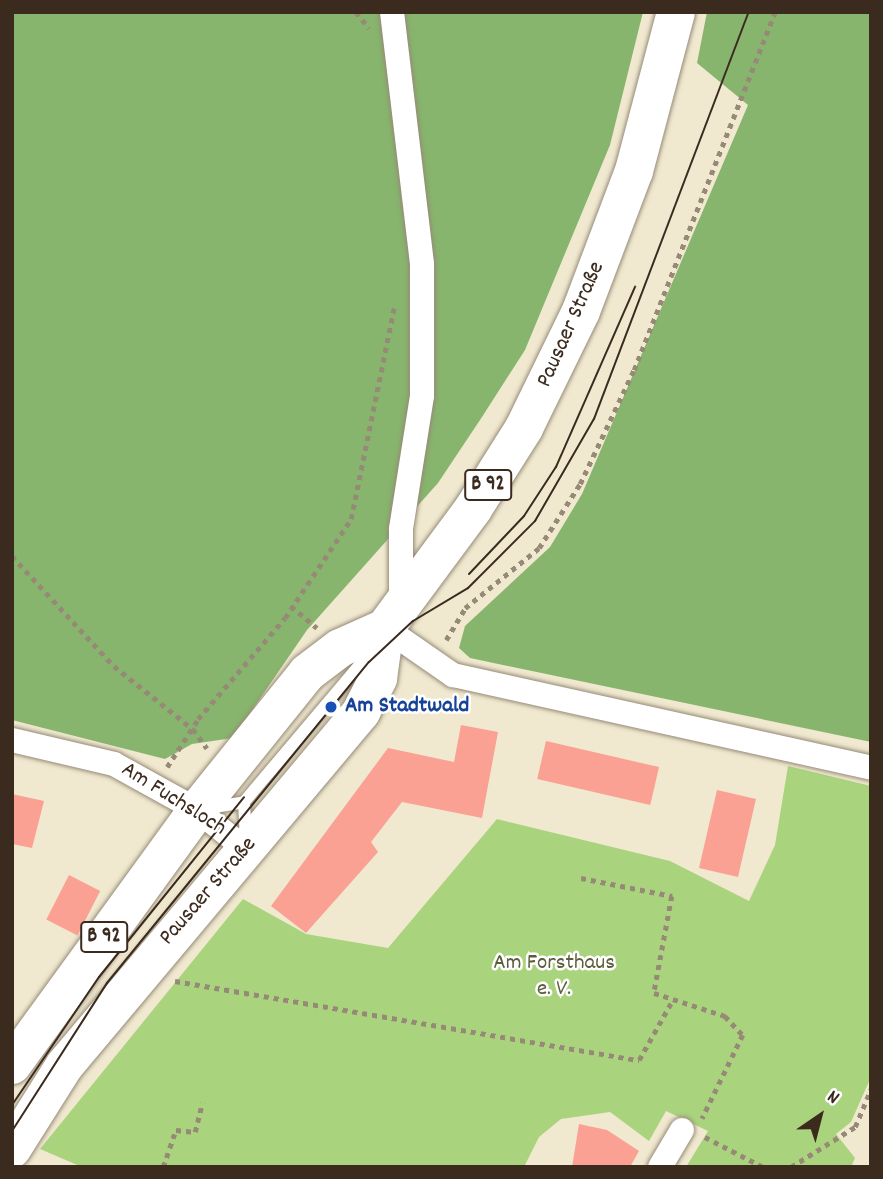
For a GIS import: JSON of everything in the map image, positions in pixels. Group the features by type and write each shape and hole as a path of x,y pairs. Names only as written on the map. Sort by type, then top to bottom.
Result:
{"main road":[{"name":"Pausaer Straße","path":"12,1149 65,1065 360,712 378,678 393,618 488,485 561,354 634,171 676,12"},
{"name":"B 92","path":"12,1065 197,810 307,673 340,648 393,618"}],"street":[{"name":"Pausaer Straße","path":"381,21 422,264 422,396 401,528 393,618"},
{"path":"393,618 432,663 453,675 871,768"},
{"name":"Am Fuchsloch","path":"12,740 114,764 197,810 247,850"},
{"path":"660,1167 688,1133"}],"lane":[{"path":"197,810 244,802 393,618"},
{"path":"244,802 247,850"}],"path":[{"path":"432,663 465,608 539,548 580,484 634,369 775,12"},
{"path":"155,785 193,729 291,606 351,519 396,295"},
{"path":"12,556 114,666 193,729 215,760"},
{"path":"291,606 319,631"},
{"path":"581,878 673,896 652,985 671,1003 725,1016 743,1035 688,1133 714,1139 763,1167"},
{"path":"141,972 639,1060 671,1003"},
{"path":"791,1167 855,1127 871,1089"},
{"path":"163,1167 176,1130 195,1132 202,1102"}],"green space":[{"path":"12,12 643,12 610,145 525,350 438,483 307,630 233,738 192,744 165,759 12,720"},
{"path":"707,12 871,12 871,742 470,658 459,648 465,626 550,547 582,494 748,105 697,63"},
{"name":"Am Forsthaus e. V.","path":"788,766 871,786 871,1077 851,1122 836,1134 855,1158 851,1167 686,1167 708,1131 666,1111 649,1141 610,1112 561,1119 539,1137 524,1167 82,1167 40,1149 243,899 306,934 388,948 497,819 670,861 749,901 775,845"}],"building":[{"path":"461,725 498,732 482,818 402,802 371,842 378,852 306,933 271,906 388,748 454,762"},
{"path":"546,741 659,767 650,805 537,779"},
{"path":"717,790 756,799 738,877 699,868"},
{"path":"12,794 44,801 32,848 12,844"},
{"path":"69,875 100,891 77,935 46,920"},
{"path":"579,1124 607,1130 639,1151 630,1167 572,1167"}],"tram line":[{"path":"12,1131 107,983 369,662 413,621 468,588 535,521 594,419 749,12"},
{"path":"469,574 524,516 556,467 635,287"},
{"path":"12,1105 99,977 244,797"}],"place":[{"name":"Am Stadtwald","path":"331,707"}]}
